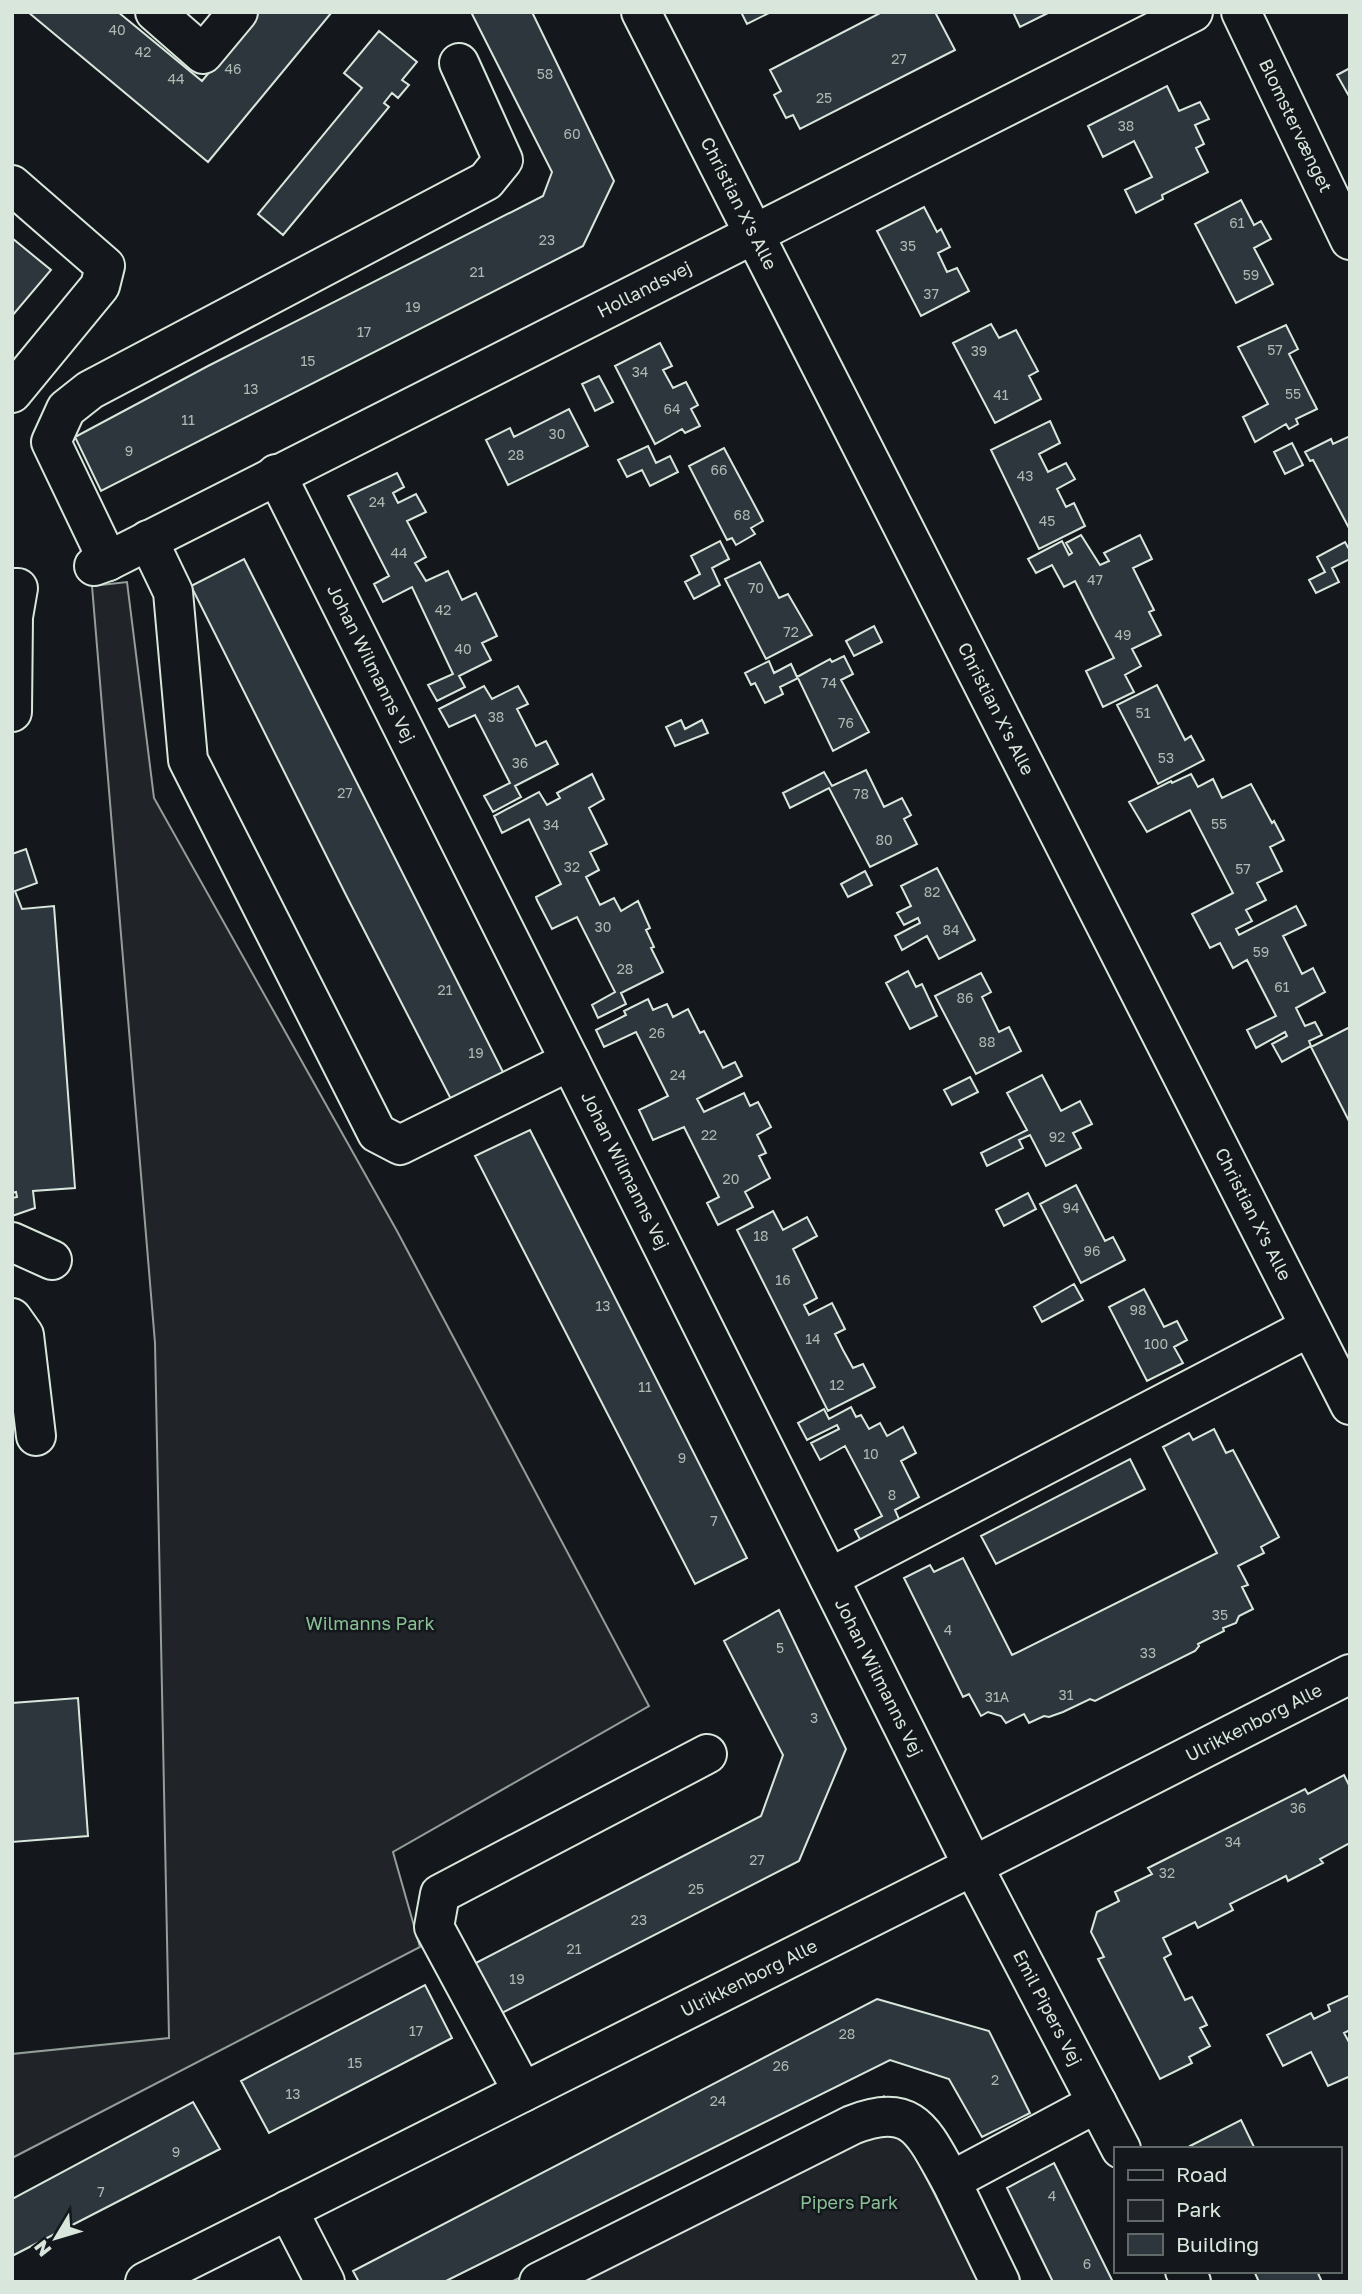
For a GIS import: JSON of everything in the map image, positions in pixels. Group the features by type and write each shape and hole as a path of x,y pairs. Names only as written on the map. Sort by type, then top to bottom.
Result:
{"street":[{"path":"155,12 203,54 238,12"},
{"name":"Christian X's Alle","path":"641,12 1350,1405"},
{"name":"Hollandsvej","path":"458,63 503,160 486,181 90,390 66,410 51,442 101,564 1193,12"},
{"name":"Blomstervænget","path":"1241,12 1350,240"},
{"path":"12,185 105,265 100,286 12,393"},
{"name":"Johan Wilmanns Vej","path":"276,474 973,1867"},
{"path":"148,540 173,592 188,760 377,1133 400,1145 569,1060"},
{"path":"12,712 15,588"},
{"path":"12,1242 52,1260"},
{"path":"12,1318 24,1335 36,1436"},
{"path":"829,1578 1310,1327"},
{"name":"Ulrikkenborg Alle","path":"145,2282 973,1867 1350,1674"},
{"path":"523,2092 434,1927 440,1894 706,1754"},
{"name":"Emil Pipers Vej","path":"973,1867 1120,2147"},
{"path":"951,2181 1097,2103"},
{"path":"539,2282 852,2124 875,2115 902,2118 922,2130 951,2181 1000,2282"},
{"path":"288,2210 326,2282"}],"green space":[{"name":"Wilmanns Park","path":"127,582 154,798 397,1231 649,1706 393,1852 420,1947 12,2158 12,2054 169,2038 155,1343 92,586"},
{"name":"Pipers Park","path":"884,2096 980,2282 511,2282"}],"building":[{"path":"28,12 118,12 202,81 259,12 332,12 208,162"},
{"path":"471,12 532,12 614,181 583,246 101,491 75,437 208,366 543,196 552,172"},
{"path":"741,12 771,12 747,24"},
{"path":"882,12 935,12 955,50 800,129 793,115 786,118 774,95 781,91 770,70"},
{"path":"1013,12 1050,12 1020,27"},
{"path":"379,31 417,62 402,80 409,85 398,98 392,93 384,103 389,107 283,235 258,214 362,88 344,73"},
{"path":"1350,68 1350,98 1337,75"},
{"path":"1167,86 1179,111 1200,102 1209,119 1195,125 1204,144 1196,148 1208,172 1162,195 1163,199 1136,213 1125,190 1152,177 1134,141 1103,157 1088,126"},
{"path":"1241,200 1254,225 1261,221 1271,239 1254,248 1273,284 1236,303 1195,224"},
{"path":"924,207 937,232 941,229 950,247 938,253 947,272 957,268 969,291 921,316 877,231"},
{"path":"12,238 51,270 12,316"},
{"path":"991,324 999,338 1016,330 1038,371 1029,376 1041,399 995,423 953,343"},
{"path":"1286,325 1298,349 1289,354 1317,409 1296,419 1298,424 1289,429 1286,424 1255,442 1243,417 1268,404 1238,347"},
{"path":"660,343 672,366 663,370 673,388 686,382 698,405 691,409 700,426 685,433 682,429 655,444 615,366"},
{"path":"599,376 613,402 595,411 582,384"},
{"path":"569,409 588,446 508,485 486,440 510,428 514,437"},
{"path":"1050,421 1060,443 1039,454 1048,472 1066,463 1075,479 1057,489 1066,507 1074,503 1085,526 1039,549 991,450"},
{"path":"1350,436 1350,530 1313,460 1310,461 1305,452 1331,439 1333,444"},
{"path":"1292,443 1303,465 1285,474 1274,452"},
{"path":"648,446 656,463 670,456 678,472 650,486 642,470 627,477 618,460"},
{"path":"724,448 763,521 751,528 755,534 736,545 732,538 727,540 689,466"},
{"path":"397,473 404,487 393,493 398,503 416,494 426,512 407,521 426,557 415,563 426,581 448,571 462,600 476,593 497,636 482,643 491,660 459,676 465,687 437,701 428,685 453,674 412,587 383,602 374,584 389,576 348,496"},
{"path":"1081,535 1100,565 1109,561 1104,553 1140,535 1152,559 1133,568 1154,610 1149,612 1161,635 1132,649 1141,666 1125,675 1134,692 1103,707 1086,671 1114,658 1075,581 1064,587 1052,565 1036,573 1028,559 1062,541 1069,555 1072,553 1066,543"},
{"path":"720,541 729,559 712,568 720,585 694,599 685,582 700,574 691,556"},
{"path":"1345,542 1350,551 1350,559 1332,568 1339,582 1316,593 1309,580 1325,572 1317,557"},
{"path":"244,559 508,1082 454,1105 346,895 191,586"},
{"path":"760,562 779,598 788,594 812,635 766,659 725,579"},
{"path":"874,626 882,642 854,656 846,641"},
{"path":"844,656 853,674 841,680 869,732 833,751 798,678 780,687 783,694 765,703 755,683 751,685 745,673 769,661 774,673 791,664 797,677 830,659 832,662"},
{"path":"1157,685 1185,740 1191,736 1204,760 1158,784 1117,705"},
{"path":"484,686 492,699 518,686 528,704 517,709 536,746 546,741 558,764 515,786 521,797 493,812 484,796 510,783 475,715 449,727 439,709"},
{"path":"681,720 685,729 702,720 708,733 675,746 666,727"},
{"path":"866,770 884,807 902,798 911,815 904,819 917,844 870,867 829,788 790,808 783,793 824,772 832,786"},
{"path":"592,774 604,799 589,808 607,844 590,852 599,870 586,877 600,905 614,898 621,911 638,901 650,928 646,930 654,947 651,948 663,972 621,993 626,1004 598,1018 592,1005 615,992 577,917 552,929 537,900 536,897 561,884 529,819 502,833 494,816 539,792 547,805 560,798 557,793"},
{"path":"1191,774 1198,787 1213,779 1222,798 1251,784 1284,840 1270,847 1282,871 1257,883 1266,900 1246,910 1252,921 1236,929 1239,935 1296,906 1306,925 1283,936 1302,974 1313,968 1325,992 1296,1008 1305,1026 1315,1022 1322,1035 1309,1041 1311,1046 1282,1062 1272,1044 1287,1036 1285,1032 1256,1048 1247,1030 1276,1016 1247,960 1233,968 1220,943 1210,948 1192,914 1233,893 1190,810 1147,832 1129,802"},
{"path":"26,849 37,883 15,891 22,909 54,906 75,1188 33,1191 35,1208 12,1216 12,1198 17,1197 16,1192 12,1193 12,854"},
{"path":"937,868 975,940 939,959 927,936 902,950 895,936 920,923 918,918 904,925 897,913 911,906 901,886"},
{"path":"865,871 872,885 848,897 841,884"},
{"path":"908,971 916,987 922,984 937,1016 910,1029 886,983"},
{"path":"981,973 991,992 982,997 999,1032 1009,1027 1021,1051 976,1074 935,996"},
{"path":"648,999 653,1010 667,1004 673,1017 688,1009 700,1033 704,1031 723,1068 735,1062 742,1076 697,1099 704,1112 744,1093 750,1106 758,1102 771,1127 757,1135 766,1153 759,1156 770,1178 745,1192 753,1207 718,1225 707,1203 719,1197 684,1127 653,1140 639,1110 668,1096 636,1032 604,1047 596,1030 626,1015 624,1011"},
{"path":"1348,1028 1350,1030 1350,1123 1311,1047"},
{"path":"1042,1075 1061,1111 1080,1101 1092,1124 1073,1133 1081,1148 1046,1166 1030,1135 1019,1140 1023,1148 987,1166 981,1153 1027,1130 1007,1093"},
{"path":"970,1077 978,1092 952,1105 944,1090"},
{"path":"530,1130 747,1558 695,1584 475,1156"},
{"path":"1076,1185 1105,1241 1113,1237 1125,1260 1081,1283 1040,1204"},
{"path":"1028,1193 1036,1209 1004,1226 996,1210"},
{"path":"773,1211 783,1230 807,1217 817,1236 793,1249 817,1298 804,1305 809,1315 832,1303 845,1329 835,1334 843,1350 853,1368 863,1364 875,1387 828,1411 737,1230"},
{"path":"1074,1284 1083,1300 1042,1322 1034,1307"},
{"path":"1144,1289 1164,1327 1177,1321 1187,1340 1174,1347 1183,1363 1147,1381 1109,1307"},
{"path":"851,1407 856,1417 861,1415 869,1429 880,1423 887,1436 903,1427 916,1453 901,1461 919,1497 895,1510 902,1526 863,1545 855,1530 882,1516 845,1446 820,1460 811,1443 839,1429 837,1425 807,1440 798,1423 824,1409 829,1419"},
{"path":"1214,1429 1226,1453 1233,1450 1279,1537 1261,1547 1264,1553 1238,1566 1248,1585 1242,1587 1253,1609 1239,1616 1236,1623 1223,1628 1224,1631 1198,1644 1195,1651 1095,1701 1090,1699 1063,1712 1029,1723 1024,1714 1006,1723 1001,1716 988,1712 981,1716 969,1694 963,1697 904,1578 930,1565 934,1572 963,1558 1012,1655 1217,1553 1163,1447 1189,1433 1193,1440"},
{"path":"1130,1459 1145,1489 996,1564 981,1536"},
{"path":"779,1610 846,1749 799,1861 494,2017 470,1966 761,1816 783,1755 724,1641"},
{"path":"78,1698 88,1836 12,1842 12,1703"},
{"path":"1344,1775 1350,1787 1350,1843 1320,1859 1323,1863 1288,1881 1286,1876 1230,1904 1233,1910 1198,1928 1195,1922 1163,1938 1171,1954 1164,1958 1185,2000 1192,1997 1207,2025 1200,2028 1210,2046 1189,2057 1192,2063 1160,2079 1098,1959 1104,1957 1091,1932 1097,1912 1119,1901 1115,1892 1152,1874 1148,1868 1305,1789 1308,1794"},
{"path":"425,1985 452,2038 269,2133 241,2081"},
{"path":"1350,1995 1350,2030 1344,2033 1350,2044 1350,2080 1348,2077 1328,2086 1311,2052 1283,2066 1267,2035 1311,2013 1314,2019 1330,2011 1328,2005"},
{"path":"877,1999 989,2031 1030,2113 982,2137 949,2079 890,2060 444,2282 359,2282 353,2271"},
{"path":"193,2102 220,2149 12,2256 12,2199"},
{"path":"1241,2120 1254,2147 1191,2147"},
{"path":"1054,2163 1113,2282 1053,2282 1007,2188"},
{"path":"1255,2273 1318,2273 1322,2282 1259,2282"}]}
